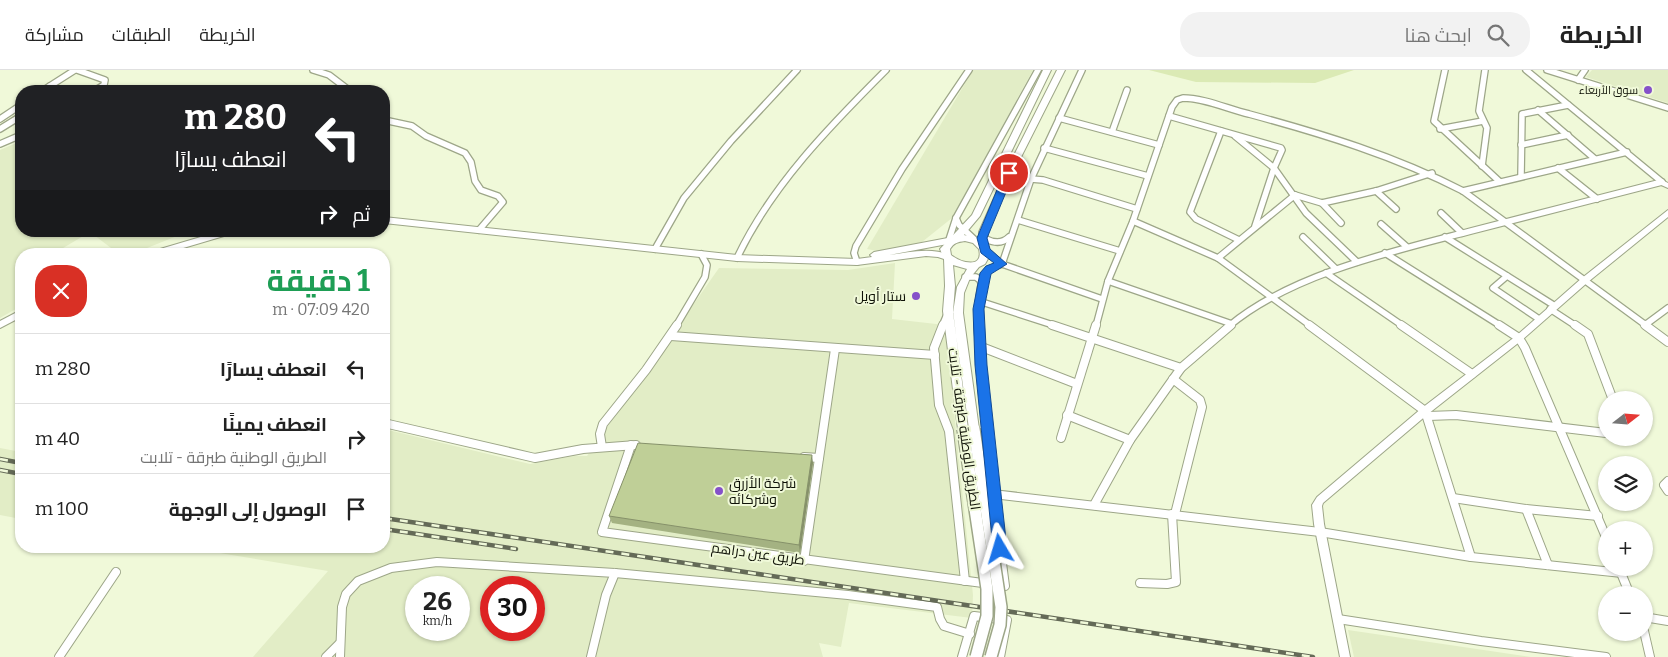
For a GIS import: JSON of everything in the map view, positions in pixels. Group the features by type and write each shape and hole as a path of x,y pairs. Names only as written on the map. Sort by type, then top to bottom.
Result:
{"main road":[{"path":"951,242 969,238 981,246 986,255 978,264 958,265 948,258 951,242 964,231 977,214 1047,70"},
{"path":"981,246 983,232 1009,173 1061,70"},
{"name":"الطريق الوطنية طبرقة - تلابت","path":"948,258 950,286 948,311 968,429 1001,597 1000,625 991,657"},
{"name":"الطريق الوطنية طبرقة - تلابت","path":"976,657 987,616 987,589 968,429 958,314 960,289 965,277 978,264"}],"street":[{"path":"52,85 76,70 105,80 102,85"},
{"path":"313,70 329,75 342,85"},
{"path":"654,249 684,198 731,141 797,70"},
{"path":"737,258 757,221 789,178 847,110 886,70"},
{"path":"856,260 856,246 902,169 969,70"},
{"path":"856,260 951,242 956,218 1038,70"},
{"path":"1082,70 1031,179 1002,264 987,271 982,287 980,301 980,346 993,494 1320,532 1471,556 1598,568"},
{"path":"1445,70 1434,118 1440,129 1500,182"},
{"path":"1482,166 1487,128 1479,111 1486,70"},
{"path":"1526,70 1666,183"},
{"path":"1546,70 1668,108"},
{"path":"1578,80 1585,70"},
{"path":"1112,132 1127,90"},
{"path":"1061,438 1093,338 1108,281 1133,221 1168,116 1176,99 1189,98 1387,155 1432,173 1463,191 1507,222 1668,342"},
{"path":"1521,176 1522,114 1568,105"},
{"path":"0,119 15,109"},
{"path":"1538,110 1596,159"},
{"path":"1168,116 1281,148 1282,150 1274,168 1255,226"},
{"path":"1059,118 1158,145"},
{"path":"0,129 15,120"},
{"path":"390,121 412,126 423,135 461,150 467,155 481,190 498,196 503,202 479,230"},
{"path":"1440,129 1483,121"},
{"path":"1221,131 1190,212 1196,220 1240,240"},
{"path":"1233,134 1274,168 1306,213 1357,262"},
{"path":"1521,145 1568,135"},
{"path":"0,144 15,138"},
{"path":"1044,148 1148,176"},
{"path":"1463,191 1626,152"},
{"path":"1558,168 1597,198"},
{"path":"1295,195 1322,203 1376,191 1432,173"},
{"path":"1031,179 1043,180 1137,209"},
{"path":"1094,505 1130,440 1181,368 1232,324 1272,298 1336,269 1385,253 1597,198 1666,183"},
{"path":"1376,191 1396,209"},
{"path":"1218,258 1295,195"},
{"path":"1322,203 1341,223"},
{"path":"1346,657 1320,532 1318,505 1320,500 1427,414 1472,374 1519,338 1552,307 1668,212"},
{"path":"1441,213 1462,233"},
{"path":"956,218 964,231 1002,264"},
{"path":"1018,220 1120,251"},
{"path":"390,221 737,258 837,261 926,253 948,258"},
{"path":"1133,221 1218,258 1427,414 1456,415 1598,432"},
{"path":"1381,224 1407,247"},
{"path":"983,232 986,239 996,243 1003,242 1011,235"},
{"path":"173,248 210,237"},
{"path":"1304,237 1336,269"},
{"path":"1445,237 1507,276 1588,334 1610,391"},
{"path":"1385,253 1519,338 1600,521"},
{"path":"602,448 600,434 603,424 671,336 706,277 707,265 702,254"},
{"path":"978,264 1002,264 1102,299"},
{"path":"1326,273 1472,374"},
{"path":"1507,276 1493,288 1539,319"},
{"path":"965,277 978,277 982,287"},
{"path":"1108,281 1232,324"},
{"path":"980,301 1181,368"},
{"path":"1645,325 1668,308"},
{"path":"948,311 936,339 935,355 939,405 949,431 966,581"},
{"path":"0,325 15,316"},
{"path":"671,336 935,355"},
{"path":"980,346 1077,384"},
{"path":"804,560 835,349"},
{"path":"1140,583 1167,584 1176,582 1173,514 1202,407 1200,400 1173,379"},
{"path":"1427,414 1471,556"},
{"path":"1067,415 1130,440"},
{"path":"390,424 535,458 602,448 631,445 641,446"},
{"name":"طريق عين دراهم","path":"631,445 602,532 1005,586 993,494"},
{"path":"799,456 819,458"},
{"path":"1668,481 1664,485 1668,491"},
{"path":"1453,498 1526,509 1598,516"},
{"path":"1526,509 1548,565"},
{"path":"340,657 340,622 346,594 358,581 391,568 436,562 615,573 848,596 936,607 940,610 940,622 945,627 970,634"},
{"path":"58,657 116,572"},
{"path":"591,657 604,603 615,573"},
{"path":"962,657 974,616 1007,620 1000,657"},
{"path":"1653,618 1668,621"},
{"path":"1338,619 1606,657"},
{"path":"1646,641 1650,657"},
{"path":"326,657 339,644"}],"shaded area":[{"path":"973,70 1033,70 952,218 922,242 883,252 867,249"},
{"path":"1149,70 1354,70 1315,83 1196,82"},
{"name":"سوق الأربعاء","path":"1592,70 1668,70 1668,103 1586,77"},
{"path":"15,144 15,237 82,237 63,248 15,248 15,309 0,318 0,150"},
{"path":"97,237 174,237 147,248 111,248"},
{"path":"895,263 892,319 945,325 973,595 972,618 849,603 841,647 819,643 823,657 253,657 328,571 219,553 390,553 390,430 530,464 574,456 587,456 719,268 848,270"},
{"path":"0,448 15,451 15,518 0,515"},
{"path":"1348,630 1531,657 1354,657"}],"building":[{"name":"شركة الأزرق وشركائه","path":"638,443 812,455 799,545 609,516"}],"railway":[{"path":"0,459 15,462"},
{"path":"0,470 15,473"},
{"path":"390,519 1313,657"},
{"path":"390,530 516,549"}],"place":[{"name":"سوق الأربعاء","path":"1648,90"},
{"name":"ستار أويل","path":"916,296"},
{"name":"شركة الأزرق وشركائه","path":"719,491"}],"route":[{"path":"1000,549 981,365 978,309 986,273 990,268 1002,264 985,250 982,238 1009,173"}]}
